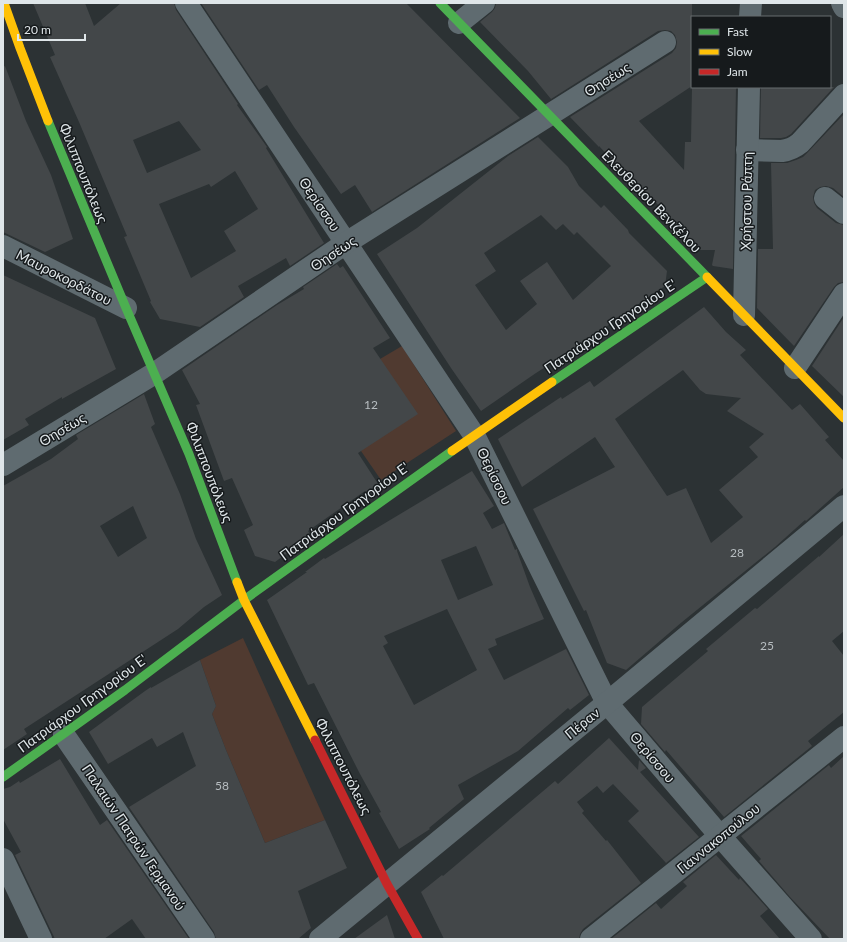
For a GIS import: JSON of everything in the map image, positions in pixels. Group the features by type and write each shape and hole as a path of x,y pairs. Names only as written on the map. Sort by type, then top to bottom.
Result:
{"main road":[{"name":"Φιλιππουπόλεως","path":"4,3 51,129 189,454 244,600 376,860 386,884 418,939"},
{"name":"Ελευθερίου Βενιζέλου","path":"440,3 844,418"},
{"name":"Πατριάρχου Γρηγορίου Ε'","path":"3,777 64,735 244,600 474,435 706,277"}],"street":[{"name":"Θερίσσου","path":"186,3 474,435 607,702 720,836 811,939"},
{"path":"459,23 484,3"},
{"path":"750,3 750,16"},
{"path":"842,3 844,7"},
{"name":"Θησέως","path":"3,465 155,373 346,243 665,42"},
{"name":"Χρήστου Ράπτη","path":"744,315 749,88"},
{"path":"747,150 782,151 792,149 800,143 844,95"},
{"path":"825,198 844,212"},
{"name":"Μαυροκορδάτου","path":"3,246 126,308"},
{"path":"796,368 844,294"},
{"name":"Πέραν","path":"320,939 844,506"},
{"name":"Παλαιών Πατρών Γερμανού","path":"64,735 204,939"},
{"name":"Γιαννακοπούλου","path":"591,939 844,737"},
{"path":"3,859 41,939"}],"shaded area":[{"path":"402,346 456,431 381,480 361,451 380,359"},
{"path":"243,638 325,820 265,843 212,714 216,706 200,660"}],"building":[{"path":"33,3 85,3 94,26 121,3 174,3 176,10 238,104 237,105 267,147 266,148 324,243 290,266 286,258 238,286 244,297 200,327 160,319 150,302 151,301 124,237 127,236 50,57 55,55","holes":["179,121 201,150 147,173 133,140","235,171 258,209 224,231 236,251 191,278 159,204 209,184 211,187"]},
{"path":"201,3 406,3 520,118 372,212 355,185 341,194 294,127 267,85 259,90"},
{"path":"496,3 692,3 691,87 639,121 684,170 685,142 691,142 692,88 736,88 733,269 713,266 715,250 698,250 686,238 685,233 642,188 640,190 570,117 672,53 676,48 677,42 675,35 671,31 658,31 551,99 528,71 480,22 495,8"},
{"path":"5,66 26,121 51,175 73,239 45,252 3,232 3,67"},
{"path":"834,87 791,134 781,138 760,138 761,88"},
{"path":"844,114 844,197 833,188 826,186 815,190 813,197 817,208 836,223 844,225 844,282 838,283 834,287 794,346 757,308 758,249 773,249 771,163 787,163 803,157"},
{"path":"538,137 568,167 579,186 601,208 604,205 628,230 629,233 667,271 665,286 597,334 536,373 481,411 451,368 377,254 417,228 508,156","holes":["541,215 556,230 563,224 574,235 577,232 611,266 573,300 547,262 520,281 537,304 506,330 475,285 496,271 484,253"]},
{"path":"337,264 340,268 343,266 390,338 373,348 418,414 358,453 380,487 369,495 365,491 308,531 311,536 275,562 255,556 244,530 253,525 232,478 224,481 196,405 200,404 182,370 277,305 304,289 303,287"},
{"path":"3,275 95,318 116,369 62,399 62,397 25,419 29,425 3,440"},
{"path":"704,307 726,332 746,350 740,355 792,410 800,404 829,437 825,440 844,461 844,487 806,521 805,520 775,547 682,622 626,670 607,663 586,610 584,611 533,509 615,467 595,437 522,487 498,439 561,397 562,399 590,381 594,387","holes":["683,370 700,390 706,394 741,398 727,411 764,434 749,447 758,457 719,490 743,517 711,543 686,488 667,496 615,419"]},
{"path":"844,317 844,397 812,366"},
{"path":"144,394 155,424 151,427 180,494 196,539 222,595 204,607 178,629 24,729 27,734 3,750 3,486 51,459 78,439 76,435","holes":["133,506 147,538 118,557 100,526"]},
{"path":"472,471 494,506 483,513 492,529 504,523 515,550 517,549 530,587 544,619 495,639 497,645 488,649 504,680 566,649 589,695 570,710 568,708 518,751 458,785 464,799 429,828 430,829 399,849 379,813 381,812 314,683 308,685 267,600 324,558 325,559","holes":["476,546 493,585 458,600 441,560","447,609 477,670 414,705 383,646 388,643 384,636"]},
{"path":"844,534 844,631 832,641 844,656 844,712 808,741 812,746 724,817 666,750 665,752 641,724 642,707 708,651 706,649 755,608 757,609"},
{"path":"200,660 216,706 212,714 265,843 325,820 347,868 298,891 311,928 298,939 216,939 214,932 129,807 196,766 183,732 157,747 152,738 108,764 89,732 151,687"},
{"path":"609,738 638,770 639,760 646,768 640,772 699,837 666,863 628,821 639,811 613,784 603,793 597,786 577,802 584,811 582,813 606,841 607,840 641,883 583,929 579,939 444,939 421,892 442,875 443,876 555,781 558,784"},
{"path":"844,756 844,939 830,939 790,897 759,861 761,859 741,836 829,765 831,768"},
{"path":"60,759 100,825 107,820 189,939 146,939 132,919 104,939 55,939 15,855 21,852 3,819 3,789 10,787 19,781 20,783"},
{"path":"716,855 739,880 740,878 768,909 760,916 780,939 611,939 656,903 661,909 687,886 683,882"},
{"path":"387,915 395,939 354,939"}],"traffic: fast":[{"path":"440,3 707,277"},
{"path":"48,121 189,454 237,582"},
{"path":"552,382 707,277"},
{"path":"3,777 125,690 244,600 452,451"}],"traffic: slow":[{"path":"4,3 48,121"},
{"path":"707,277 844,418"},
{"path":"452,451 552,382"},
{"path":"237,582 244,600 315,740"}],"traffic: jam":[{"path":"315,740 387,884 418,939"}]}
